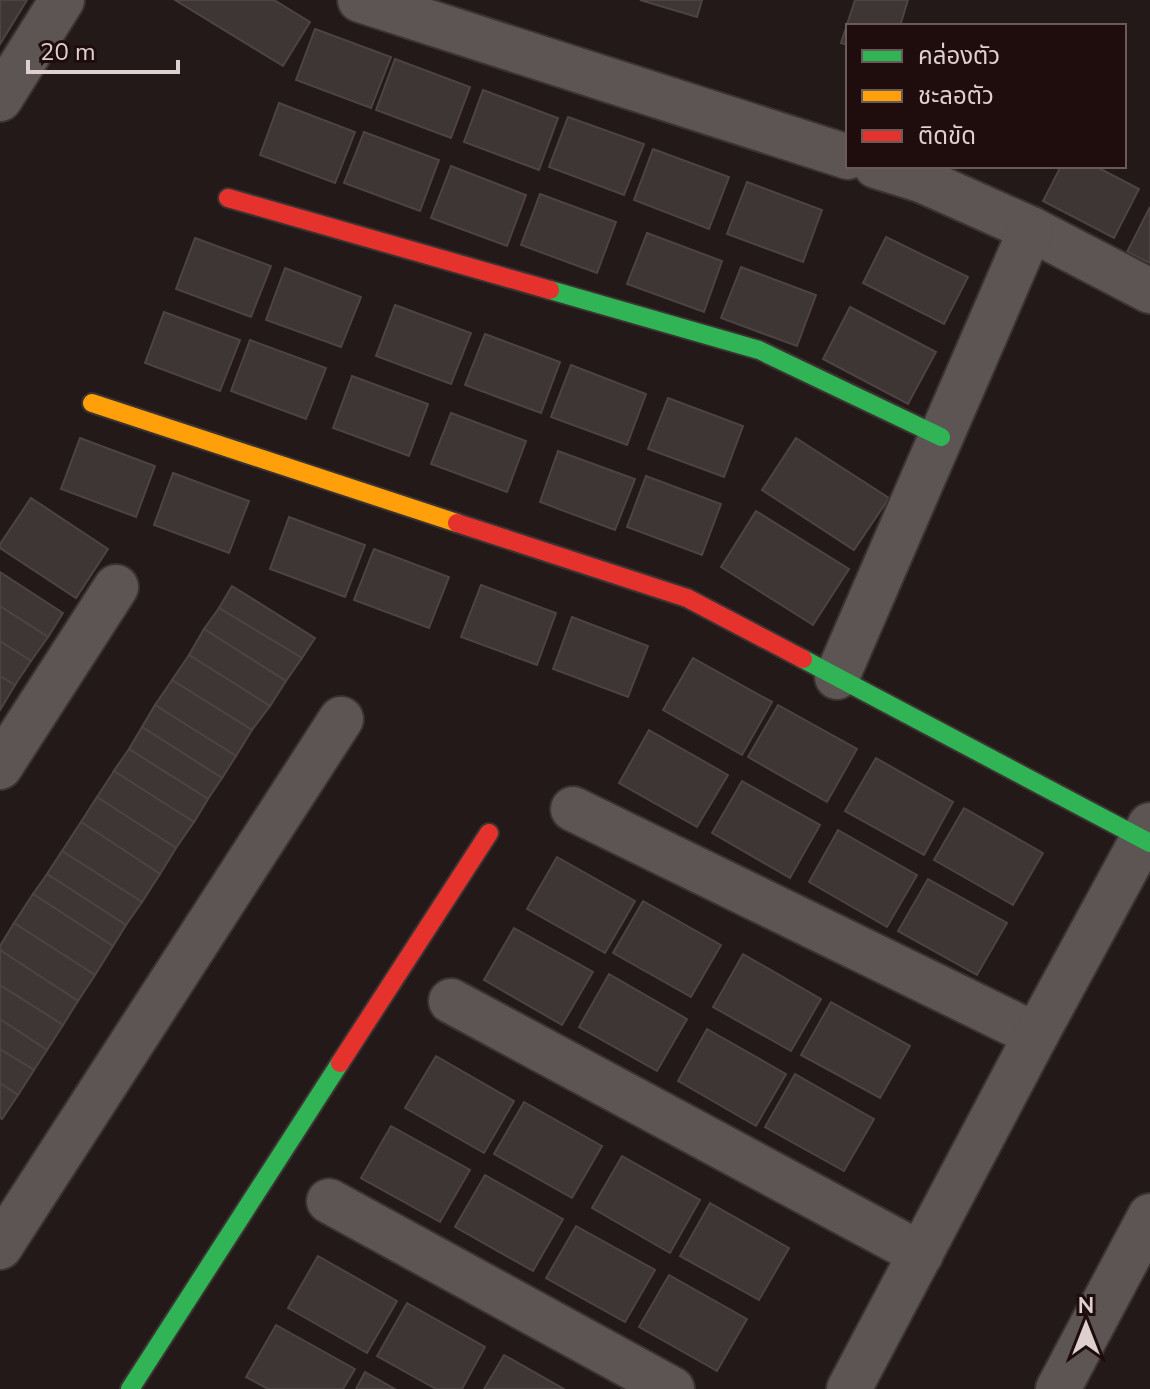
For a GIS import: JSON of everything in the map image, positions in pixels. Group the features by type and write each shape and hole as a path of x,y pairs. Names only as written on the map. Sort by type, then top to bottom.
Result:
{"street":[{"path":"4,84 62,0"},
{"path":"360,0 846,156"},
{"path":"882,168 921,180 1031,229 1150,291"},
{"path":"228,198 759,350 941,437"},
{"path":"837,677 1031,229"},
{"path":"92,403 687,598 1147,836 1036,1035 849,1389"},
{"path":"0,767 116,587"},
{"path":"0,1247 341,719"},
{"path":"573,809 1036,1035"},
{"path":"130,1389 489,833"},
{"path":"451,1001 921,1254"},
{"path":"329,1201 672,1389"},
{"path":"1065,1387 1150,1216"}],"building":[{"path":"0,0 27,0 0,44"},
{"path":"175,0 274,0 310,22 283,66"},
{"path":"640,0 702,0 697,17"},
{"path":"855,0 908,0 901,24 847,24"},
{"path":"846,28 846,44 841,43"},
{"path":"315,29 391,57 371,108 296,80"},
{"path":"395,59 470,87 451,138 376,110"},
{"path":"483,90 558,118 539,170 464,142"},
{"path":"279,103 355,132 335,183 260,155"},
{"path":"568,117 644,144 624,195 549,167"},
{"path":"364,132 439,160 420,211 344,183"},
{"path":"653,149 729,177 709,229 634,200"},
{"path":"451,166 526,195 507,246 431,218"},
{"path":"1060,168 1099,168 1139,189 1114,238 1043,201"},
{"path":"747,182 822,210 803,262 727,234"},
{"path":"540,194 616,222 597,273 521,245"},
{"path":"1150,207 1150,263 1127,252"},
{"path":"647,233 722,261 704,312 627,284"},
{"path":"886,237 968,277 944,324 863,283"},
{"path":"195,238 271,266 251,317 176,289"},
{"path":"741,267 816,295 797,346 721,318"},
{"path":"285,268 361,297 341,347 266,320"},
{"path":"395,305 471,333 451,384 376,356"},
{"path":"850,307 936,352 908,404 823,359"},
{"path":"164,312 240,340 220,391 145,363"},
{"path":"485,334 560,362 541,413 465,385"},
{"path":"250,340 326,368 306,419 231,391"},
{"path":"571,365 646,394 627,445 551,417"},
{"path":"352,376 428,404 409,456 333,428"},
{"path":"668,398 743,426 724,477 648,449"},
{"path":"451,413 526,441 507,492 431,464"},
{"path":"80,438 155,466 136,517 61,489"},
{"path":"796,438 889,498 854,550 762,490"},
{"path":"558,451 635,479 615,530 540,502"},
{"path":"173,473 249,501 229,553 154,525"},
{"path":"646,476 721,504 702,555 627,527"},
{"path":"31,498 108,549 76,598 0,548"},
{"path":"756,511 849,569 813,625 721,567"},
{"path":"289,517 365,545 345,597 270,569"},
{"path":"374,549 449,577 429,628 354,600"},
{"path":"0,572 63,613 48,637 0,606"},
{"path":"481,585 556,613 537,665 461,637"},
{"path":"232,586 315,638 302,658 219,608"},
{"path":"0,606 48,637 31,661 0,641"},
{"path":"219,608 302,658 286,681 204,629"},
{"path":"572,617 648,646 628,697 553,669"},
{"path":"204,629 286,681 270,706 189,655"},
{"path":"0,641 31,661 15,685 0,676"},
{"path":"189,655 270,706 252,730 172,680"},
{"path":"693,658 772,702 742,755 663,710"},
{"path":"0,676 15,685 0,710"},
{"path":"172,680 252,730 236,756 155,705"},
{"path":"155,705 236,756 222,778 142,727"},
{"path":"778,705 857,749 827,802 748,757"},
{"path":"142,727 222,778 208,799 129,749"},
{"path":"649,730 728,775 697,827 619,783"},
{"path":"129,749 208,799 194,822 113,772"},
{"path":"876,758 953,802 924,855 845,811"},
{"path":"114,771 194,822 176,848 97,797"},
{"path":"742,781 820,825 790,878 712,833"},
{"path":"97,797 176,848 160,874 81,822"},
{"path":"964,808 1043,853 1013,905 934,860"},
{"path":"81,822 160,874 142,902 62,851"},
{"path":"838,830 917,875 887,927 809,882"},
{"path":"62,851 142,902 126,925 47,874"},
{"path":"557,857 635,901 605,953 527,909"},
{"path":"47,874 126,925 113,946 33,894"},
{"path":"928,879 1007,923 977,975 898,931"},
{"path":"33,894 113,946 95,975 14,923"},
{"path":"643,901 721,945 691,997 613,953"},
{"path":"14,923 95,975 78,1001 0,950"},
{"path":"514,928 593,972 562,1025 484,980"},
{"path":"0,950 78,1001 63,1025 0,985"},
{"path":"743,954 821,999 791,1051 713,1007"},
{"path":"609,974 687,1019 657,1071 579,1027"},
{"path":"0,985 63,1025 47,1050 0,1019"},
{"path":"831,1002 910,1046 880,1098 801,1055"},
{"path":"0,1019 47,1050 34,1070 0,1049"},
{"path":"707,1029 786,1074 756,1126 678,1081"},
{"path":"0,1049 34,1070 18,1095 0,1083"},
{"path":"436,1056 514,1101 484,1153 405,1108"},
{"path":"795,1074 874,1119 844,1171 765,1127"},
{"path":"0,1083 18,1095 2,1119 0,1118"},
{"path":"524,1102 602,1146 572,1198 494,1154"},
{"path":"391,1126 470,1170 440,1222 361,1178"},
{"path":"622,1156 700,1200 670,1253 592,1208"},
{"path":"485,1175 563,1219 533,1271 455,1227"},
{"path":"710,1203 789,1248 759,1300 680,1256"},
{"path":"576,1226 655,1270 625,1322 546,1278"},
{"path":"318,1256 397,1301 367,1353 288,1308"},
{"path":"669,1275 747,1319 717,1371 639,1327"},
{"path":"407,1303 485,1347 462,1389 436,1389 377,1356"},
{"path":"276,1325 355,1369 343,1389 268,1389 246,1377"},
{"path":"504,1355 564,1389 484,1389"},
{"path":"365,1372 395,1389 356,1389"}],"traffic: fast":[{"path":"550,290 759,350 941,437"},
{"path":"803,659 1150,843"},
{"path":"130,1389 340,1063"}],"traffic: slow":[{"path":"92,403 457,523"}],"traffic: jam":[{"path":"228,198 550,290"},
{"path":"457,523 687,598 803,659"},
{"path":"340,1063 489,833"}]}
